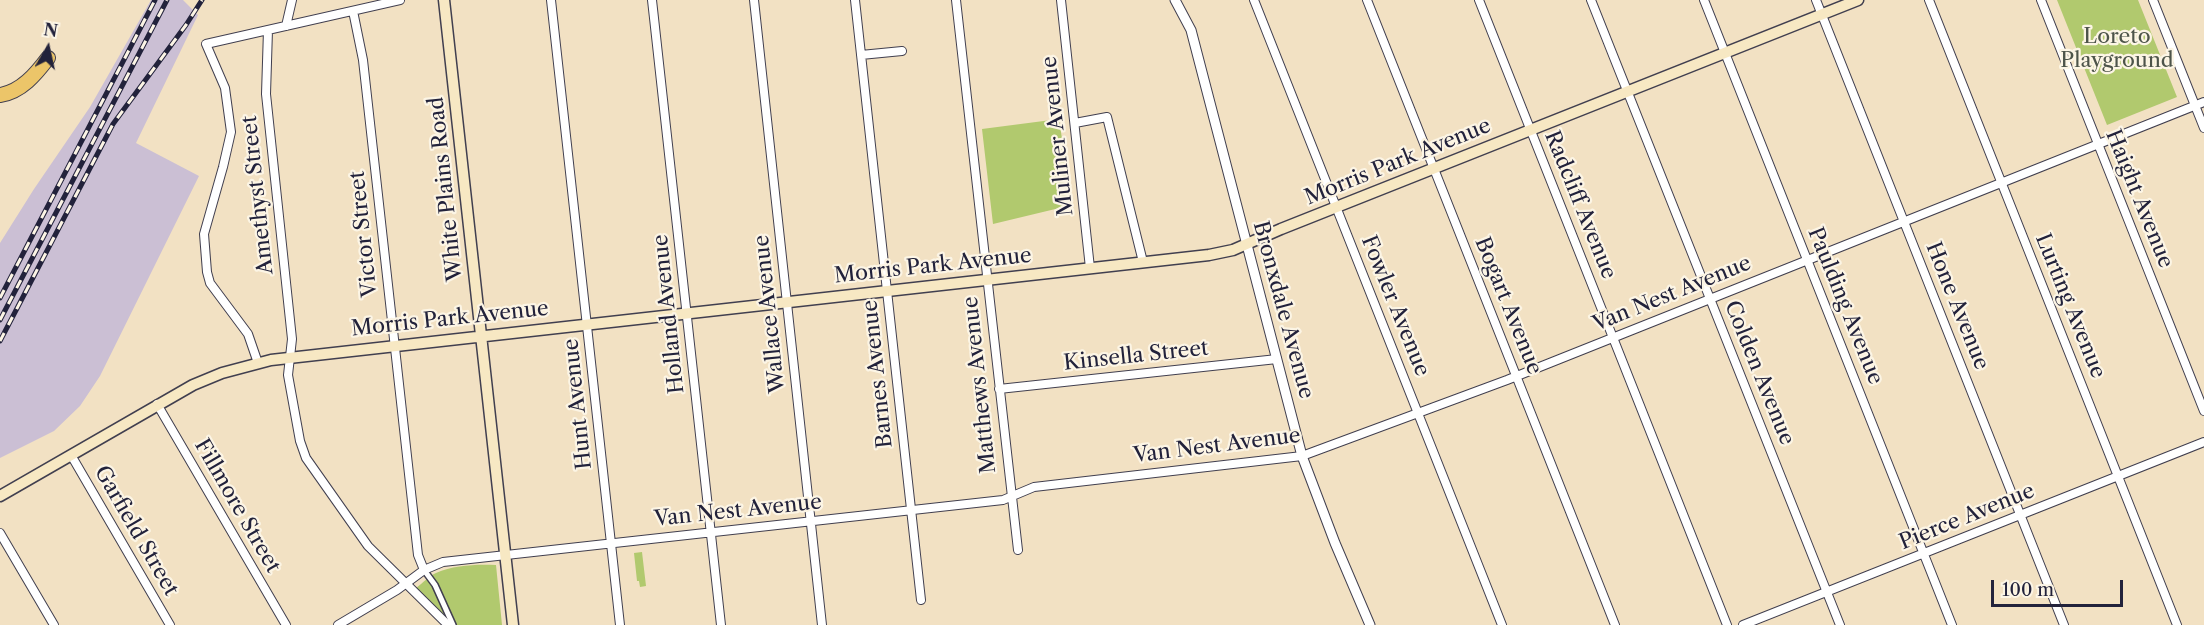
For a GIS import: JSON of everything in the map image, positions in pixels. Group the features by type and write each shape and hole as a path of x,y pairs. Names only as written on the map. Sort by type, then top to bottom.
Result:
{"highway":[{"path":"0,95 9,93 28,80 48,58"}],"main road":[{"name":"White Plains Road","path":"444,0 513,625"},
{"name":"Morris Park Avenue","path":"0,496 158,404 211,377 258,363 290,357 481,335 1214,255 1233,250 1858,0"}],"street":[{"path":"286,26 292,0"},
{"path":"258,363 248,334 210,283 207,272 204,234 223,167 231,128 225,88 206,44 400,0"},
{"name":"Hunt Avenue","path":"551,0 620,625"},
{"name":"Holland Avenue","path":"652,0 721,625"},
{"name":"Wallace Avenue","path":"754,0 822,625"},
{"name":"Barnes Avenue","path":"855,0 921,600"},
{"name":"Matthews Avenue","path":"956,0 1018,550"},
{"name":"Muliner Avenue","path":"1061,0 1090,268"},
{"name":"Bronxdale Avenue","path":"1175,0 1191,30 1302,456 1335,543 1370,625"},
{"name":"Fowler Avenue","path":"1254,0 1502,625"},
{"name":"Bogart Avenue","path":"1366,0 1615,625"},
{"name":"Radcliff Avenue","path":"1479,0 1727,625"},
{"name":"Colden Avenue","path":"1591,0 1840,625"},
{"name":"Paulding Avenue","path":"1704,0 1952,625"},
{"name":"Hone Avenue","path":"1816,0 2064,625"},
{"name":"Lurting Avenue","path":"1929,0 2177,625"},
{"name":"Haight Avenue","path":"2041,0 2204,411"},
{"path":"2153,0 2204,128"},
{"name":"Victor Street","path":"353,10 363,60 418,555 453,625"},
{"name":"Amethyst Street","path":"268,30 266,94 292,339 288,375 300,441 306,458 363,541 448,625"},
{"path":"861,55 902,51"},
{"name":"Van Nest Avenue","path":"338,625 406,584 424,570 443,562 1003,500 1034,487 1302,456 1516,376 2204,102"},
{"path":"1075,123 1107,117 1143,262"},
{"name":"Kinsella Street","path":"999,389 1277,359"},
{"name":"Fillmore Street","path":"158,404 286,625"},
{"name":"Pierce Avenue","path":"1743,625 2204,442"},
{"name":"Garfield Street","path":"71,455 170,625"},
{"path":"0,532 54,625"}],"shaded area":[{"path":"151,0 183,0 198,15 136,143 199,176 100,376 80,406 54,431 0,458 0,243 90,107"}],"green space":[{"name":"Loreto Playground","path":"2057,0 2138,0 2177,97 2107,125"},
{"path":"1059,119 1072,205 993,224 982,129"},
{"path":"642,552 646,586 640,587 637,581 634,553"},
{"path":"496,565 502,625 455,625 416,588 443,570 466,566"}],"railway":[{"path":"0,298 155,0"},
{"path":"0,320 167,0"},
{"path":"0,341 113,124 202,0"}]}
